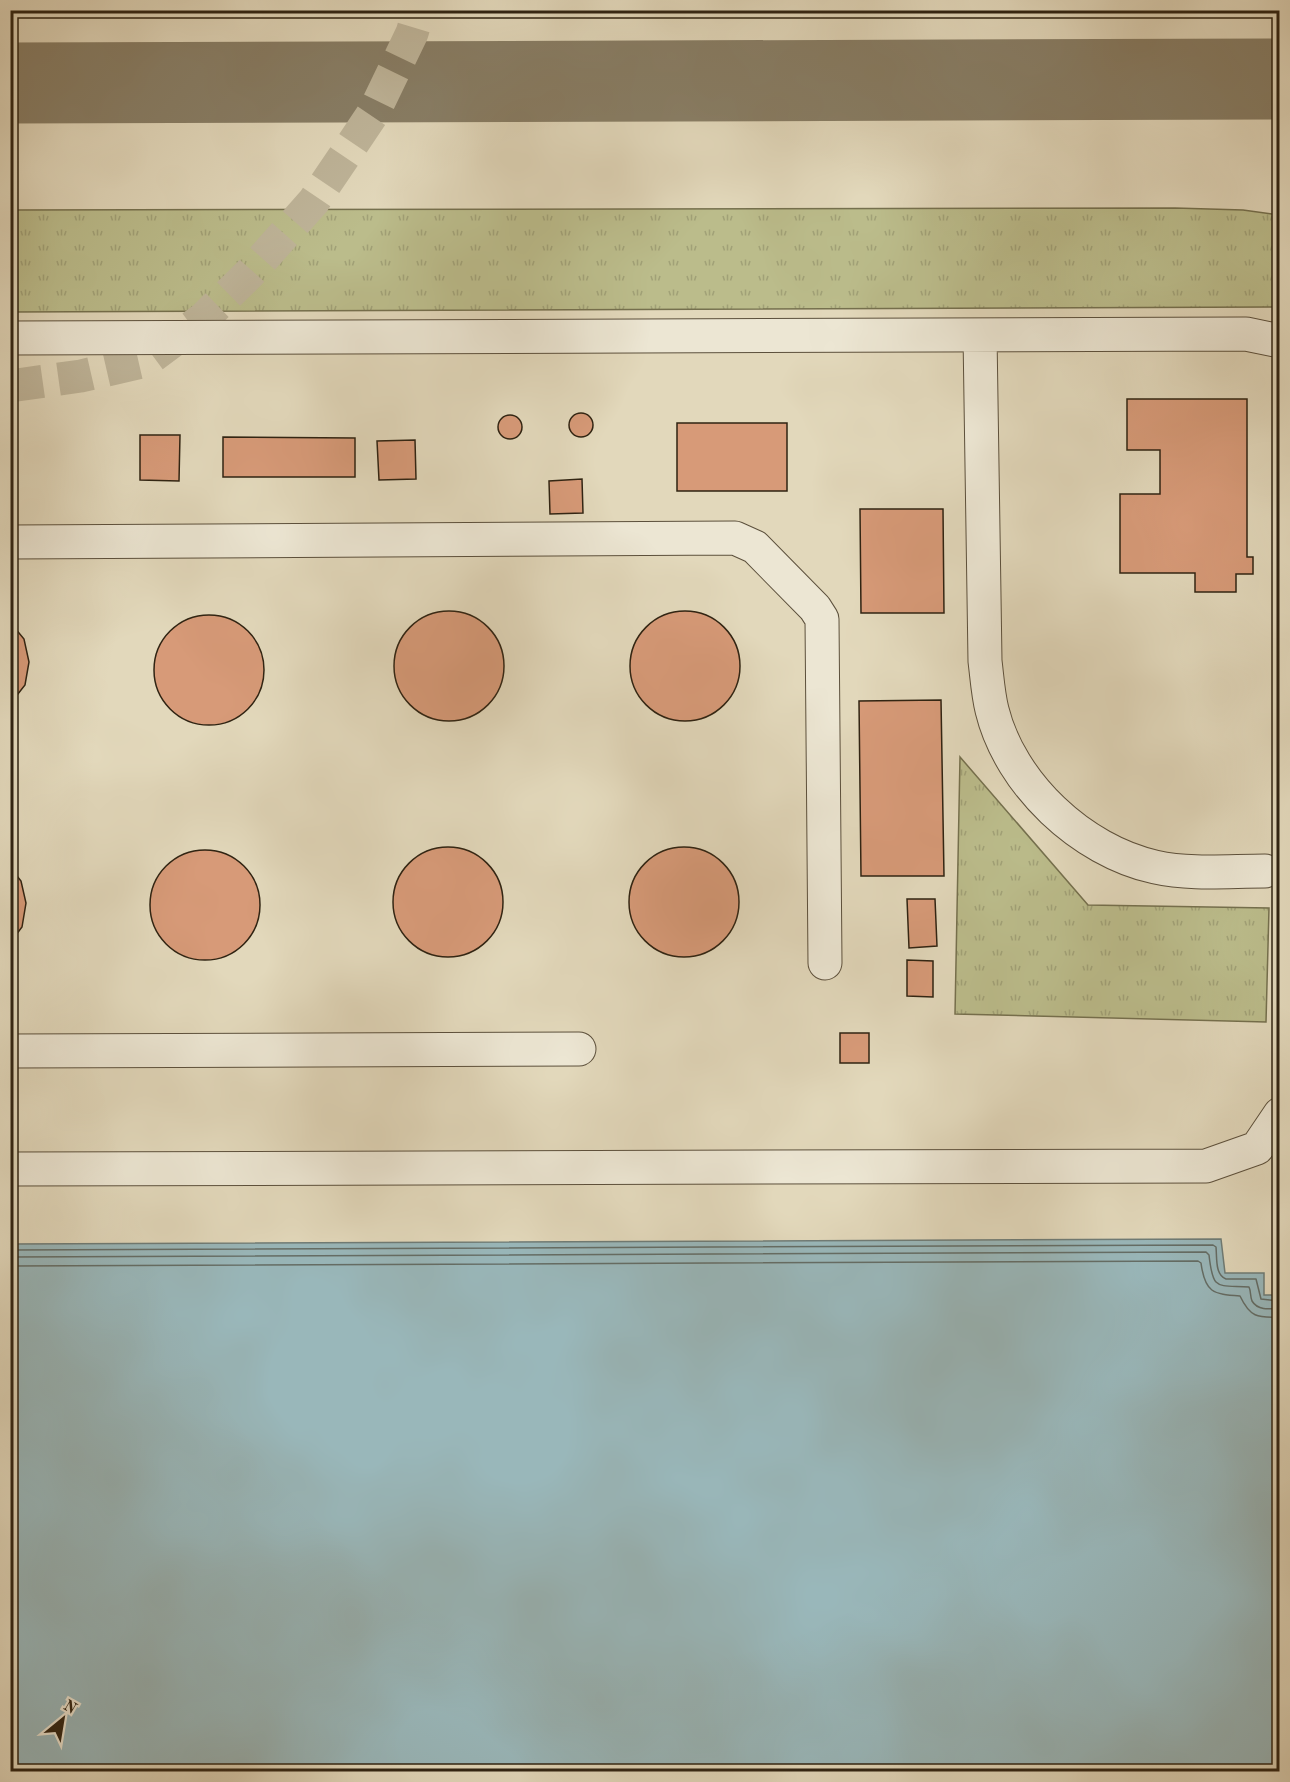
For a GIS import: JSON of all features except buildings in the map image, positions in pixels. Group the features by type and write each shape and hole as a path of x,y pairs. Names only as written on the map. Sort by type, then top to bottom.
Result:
{"lane":[{"path":"1246,334 1280,341"},
{"path":"10,338 1280,334"},
{"path":"980,335 985,661 993,711 1017,767 1041,798 1065,822 1094,842 1128,859 1156,867 1189,872 1264,871"},
{"path":"10,542 735,538 755,547 815,608 822,619 825,963"},
{"path":"10,1051 579,1049"},
{"path":"10,1169 1206,1166 1257,1148 1280,1114"}],"green space":[{"path":"1175,208 1243,210 1279,215 1279,307 11,312 11,210"},
{"path":"960,757 1088,905 1269,908 1266,1022 955,1014"}],"water":[{"path":"1221,1239 1225,1273 1264,1273 1264,1295 1279,1295 1279,1771 11,1771 11,1244"}],"taxiway":[{"path":"10,83 1280,79"}],"tunnel":[{"path":"10,386 81,376 146,361 204,318 249,274 314,201 374,112 412,33 419,10"}]}
